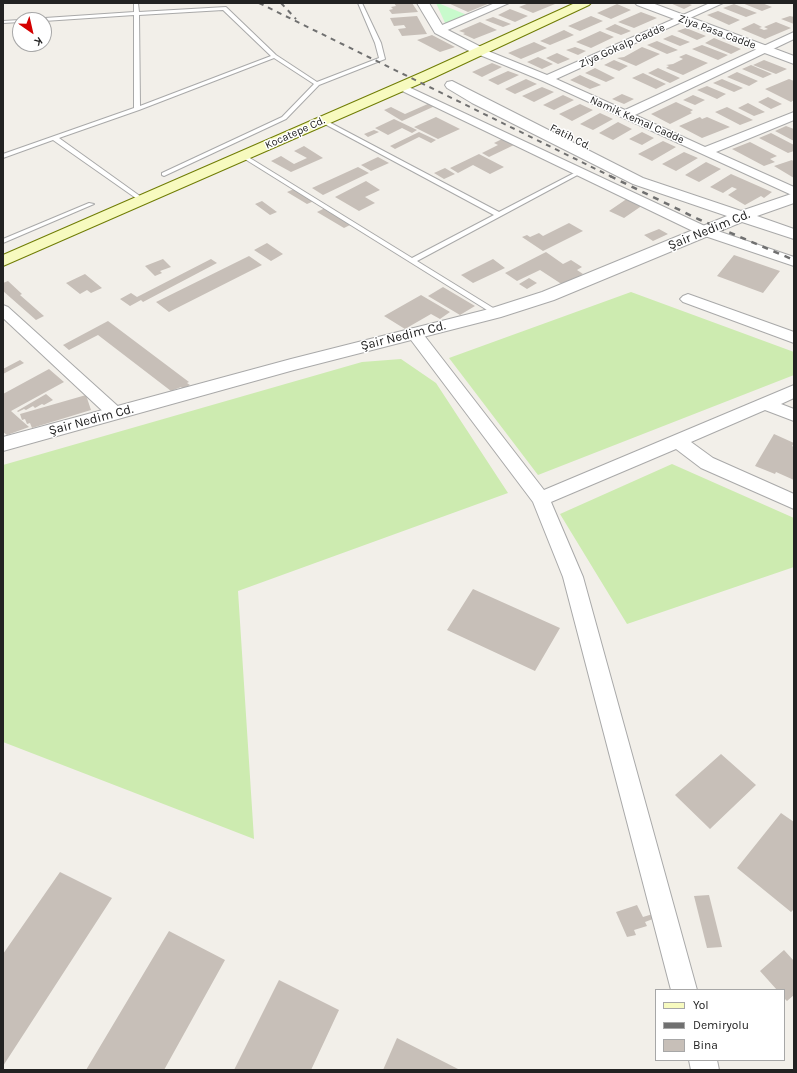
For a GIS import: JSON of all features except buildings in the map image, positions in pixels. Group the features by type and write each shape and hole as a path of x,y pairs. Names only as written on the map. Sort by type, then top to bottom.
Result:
{"main road":[{"name":"Kocatepe Cd.","path":"3,261 428,75 585,3"}],"street":[{"path":"423,3 439,30 479,51"},
{"path":"439,30 504,3"},
{"name":"Ziya Pasa Cadde","path":"641,3 794,60"},
{"name":"Ziya Gokalp Cadde","path":"547,79 718,3"},
{"path":"625,115 763,48 794,35"},
{"name":"Namik Kemal Cadde","path":"479,51 547,79 794,192"},
{"name":"Fatih Cd.","path":"428,75 452,85 477,100 638,181 684,198 794,234"},
{"path":"400,86 704,231 794,262"},
{"path":"706,151 794,116"},
{"name":"Şair Nedim Cd.","path":"3,444 291,365 495,313 548,296 704,231 794,198"},
{"path":"688,300 794,338"},
{"path":"3,310 115,413"},
{"path":"414,333 541,499 573,577 684,989"},
{"path":"541,499 794,391"},
{"path":"765,404 794,415"},
{"path":"677,441 694,455 712,466 794,502"}],"lane":[{"path":"136,3 137,109"},
{"path":"164,174 284,118 317,84 382,59 378,43 360,3"},
{"path":"52,19 224,8 274,56 317,84"},
{"path":"3,156 137,109 274,56"},
{"path":"323,121 499,215"},
{"path":"54,138 142,200"},
{"path":"243,156 495,313"},
{"path":"412,261 580,172"},
{"path":"3,241 91,204"}],"green space":[{"path":"436,3 438,3 467,15 446,25"},
{"path":"631,292 794,352 794,375 538,475 449,358"},
{"path":"401,359 436,383 508,493 238,591 254,839 3,742 3,465 362,362"},
{"path":"672,464 794,518 794,567 627,624 560,514"}],"railway":[{"path":"259,3 612,177"},
{"path":"281,3 296,19"},
{"path":"610,176 698,219 794,260"}]}
